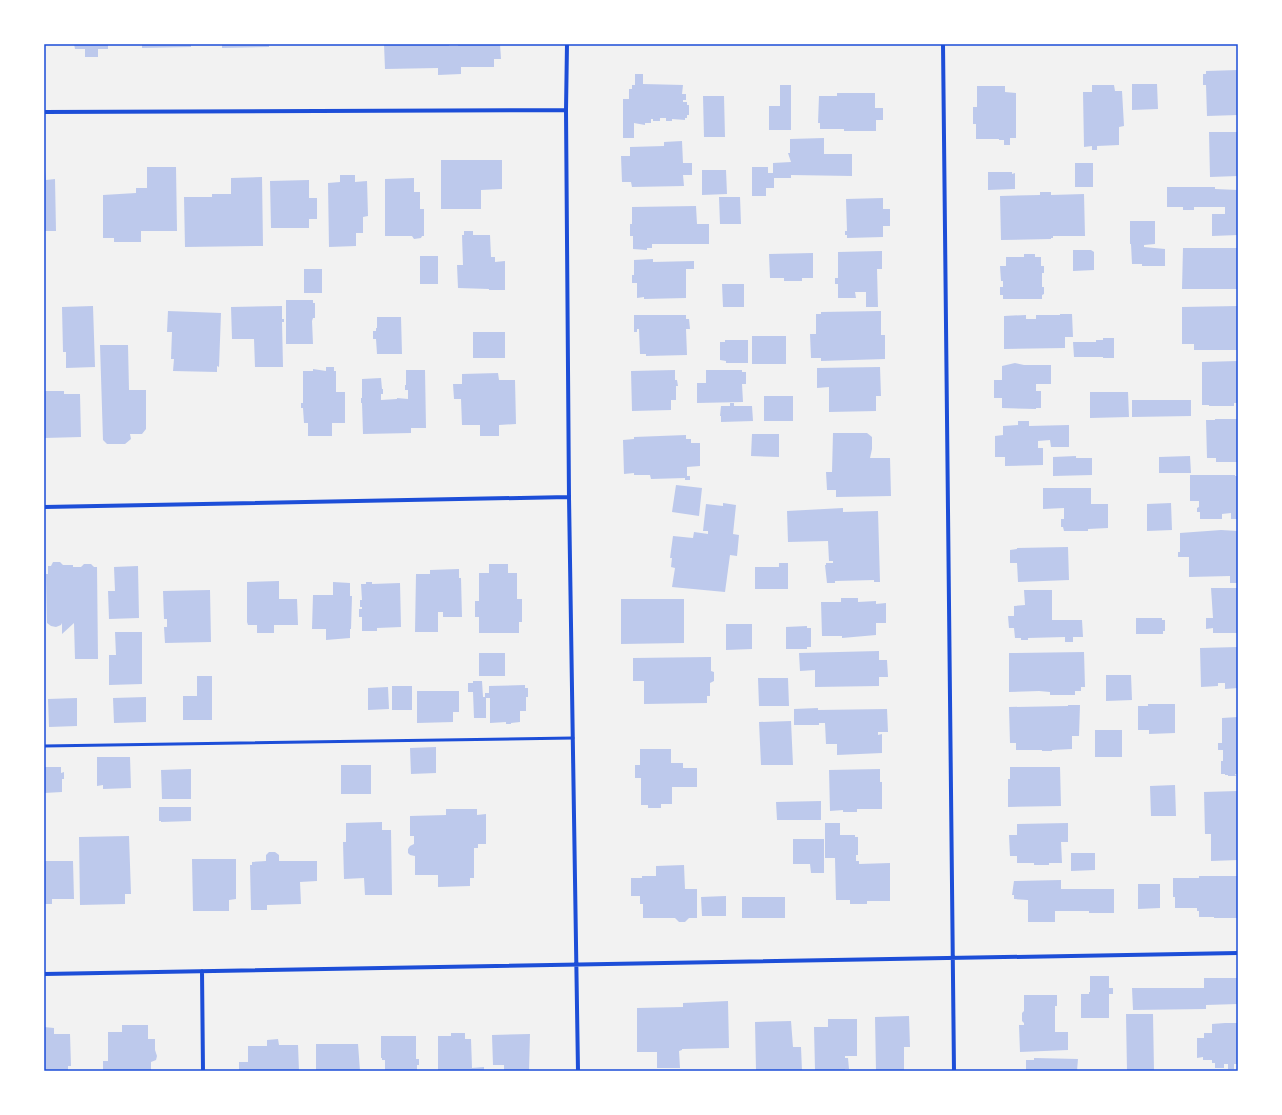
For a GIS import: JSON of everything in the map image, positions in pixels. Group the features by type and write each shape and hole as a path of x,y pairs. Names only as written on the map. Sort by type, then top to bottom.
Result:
{"street":[{"path":"567,44 566,110 569,497 578,1071"},
{"path":"943,44 954,1071"},
{"path":"44,112 566,110"},
{"path":"44,507 569,497"},
{"path":"44,974 1238,953"},
{"path":"202,971 203,1071"}],"lane":[{"path":"44,746 573,738"}],"building":[{"path":"74,44 108,44 108,49 98,49 98,57 85,57 85,49 75,49"},
{"path":"142,44 191,44 191,47 142,48"},
{"path":"222,44 269,44 269,47 222,48"},
{"path":"384,44 449,44 449,46 458,46 458,44 500,44 501,59 494,59 494,67 461,67 461,74 438,75 438,68 385,69"},
{"path":"1238,70 1238,115 1207,116 1206,85 1203,85 1203,74 1206,74 1206,71"},
{"path":"635,74 643,74 643,84 683,85 682,94 686,94 686,100 683,100 683,102 687,102 687,105 689,105 689,115 687,115 687,118 685,118 685,120 672,119 672,121 666,121 666,118 660,118 660,121 653,121 653,119 651,119 651,123 645,123 645,125 634,123 634,138 623,138 623,99 629,99 629,89 632,89 632,85 635,85"},
{"path":"1132,84 1157,84 1158,109 1132,110"},
{"path":"780,85 791,85 791,130 769,130 769,106 780,106"},
{"path":"1092,85 1114,85 1115,91 1122,91 1124,126 1119,127 1119,145 1097,146 1097,150 1092,150 1092,146 1084,147 1083,92 1092,92"},
{"path":"977,86 1005,86 1005,92 1016,93 1016,138 1010,138 1010,145 1004,145 1004,140 999,139 976,139 976,124 973,124 973,107 977,107"},
{"path":"837,93 875,93 875,108 883,108 883,120 876,120 876,131 820,129 820,123 818,123 819,96 837,96"},
{"path":"703,96 724,96 725,137 704,137"},
{"path":"1209,132 1238,132 1238,176 1210,177"},
{"path":"824,138 824,154 852,154 852,176 791,175 791,178 774,178 774,188 766,188 766,196 752,196 752,167 768,167 768,173 773,173 773,163 791,162 788,153 790,153 790,139"},
{"path":"682,141 683,163 692,163 692,175 683,175 684,186 632,187 631,182 622,182 621,156 630,156 630,147 664,146 664,142"},
{"path":"441,160 502,160 502,189 481,190 481,209 441,209"},
{"path":"1075,163 1093,163 1093,187 1075,187"},
{"path":"147,167 176,167 177,231 141,231 141,242 114,242 114,238 103,238 103,195 136,193 136,188 147,188"},
{"path":"702,170 726,170 727,194 702,195"},
{"path":"44,171 46,180 55,179 56,231 44,231"},
{"path":"988,172 1015,173 1015,189 988,190"},
{"path":"340,175 355,175 355,182 367,181 368,216 363,217 363,233 356,233 356,246 329,247 328,183 340,182"},
{"path":"262,177 263,246 185,247 184,197 212,197 212,194 231,194 231,178"},
{"path":"414,178 414,192 420,192 420,209 424,209 424,236 414,239 412,236 385,236 385,179"},
{"path":"309,180 309,198 317,198 317,219 309,219 309,228 271,228 270,181"},
{"path":"1167,187 1215,187 1215,189 1238,190 1238,235 1212,236 1212,214 1225,214 1225,207 1194,207 1194,210 1183,210 1183,207 1167,207"},
{"path":"1040,192 1051,192 1051,195 1084,194 1085,236 1053,236 1051,239 1001,240 1000,196 1040,195"},
{"path":"719,197 740,197 741,224 720,224"},
{"path":"883,198 883,209 890,209 890,226 883,226 883,237 847,238 847,235 845,235 845,231 847,231 846,199"},
{"path":"696,206 697,224 709,224 709,244 652,244 652,248 647,248 647,250 633,249 633,236 630,236 632,207"},
{"path":"1130,221 1155,221 1155,244 1144,245 1144,247 1165,249 1165,266 1142,266 1142,264 1132,264"},
{"path":"464,231 473,231 473,235 490,235 491,257 495,257 495,262 505,261 505,290 458,288 457,265 463,265 462,235 464,235"},
{"path":"1183,248 1238,248 1238,289 1182,289"},
{"path":"1073,250 1091,250 1094,252 1094,270 1073,271"},
{"path":"882,251 882,269 877,269 878,307 866,307 866,292 855,292 856,298 838,298 838,284 835,284 835,278 838,278 838,252"},
{"path":"813,253 813,278 802,278 802,281 784,281 784,278 770,278 769,254"},
{"path":"1024,254 1035,254 1035,257 1041,257 1041,266 1044,266 1044,273 1042,273 1042,287 1044,287 1044,294 1042,295 1042,299 1003,299 1003,295 1000,295 1000,287 1003,287 1003,281 1001,281 1000,266 1006,266 1006,257 1024,257"},
{"path":"420,256 438,256 438,284 420,284"},
{"path":"653,259 653,262 694,261 694,269 686,269 686,298 637,298 637,283 632,283 632,275 634,275 634,260"},
{"path":"304,269 322,269 322,293 304,293"},
{"path":"722,284 744,284 744,307 723,307"},
{"path":"286,300 313,300 313,303 315,303 315,318 313,318 312,321 313,344 286,344"},
{"path":"93,306 95,367 66,368 66,352 63,352 62,307"},
{"path":"282,306 282,319 284,319 284,322 282,322 283,367 255,367 254,339 232,339 231,307"},
{"path":"1238,306 1238,350 1194,350 1194,344 1182,344 1182,307"},
{"path":"168,311 221,313 219,367 217,366 217,372 173,371 174,359 171,359 172,332 167,332"},
{"path":"881,311 881,335 885,335 885,359 821,361 821,358 811,358 810,334 816,334 816,314 821,314 821,312"},
{"path":"1072,314 1073,337 1065,337 1065,348 1004,349 1004,316 1026,315 1026,319 1036,319 1036,315"},
{"path":"634,315 686,315 686,319 689,319 690,329 686,329 687,355 646,356 646,354 640,354 639,329 637,329 637,332 634,332"},
{"path":"377,317 401,317 402,354 377,354 376,339 373,339 373,331 376,331 377,328"},
{"path":"473,332 505,332 505,358 473,358"},
{"path":"752,336 786,336 786,364 752,364"},
{"path":"1103,338 1114,338 1114,358 1074,357 1073,342 1096,342 1096,340 1103,340"},
{"path":"725,340 748,340 748,363 726,363 726,361 720,360 720,342 725,342"},
{"path":"100,345 128,345 129,390 146,390 146,429 142,434 130,434 131,439 125,444 107,444 103,440"},
{"path":"1238,361 1238,403 1234,403 1234,406 1202,405 1202,362"},
{"path":"1015,363 1024,365 1051,365 1051,384 1036,384 1036,391 1041,391 1041,408 1002,408 1002,398 994,398 994,380 1002,380 1002,366"},
{"path":"326,367 334,367 334,371 336,371 336,392 345,392 345,423 332,423 332,436 308,436 308,423 304,423 303,408 301,408 301,403 303,403 303,371 313,371 313,369 326,371"},
{"path":"880,367 881,396 876,396 876,411 829,412 829,387 817,388 817,368"},
{"path":"406,370 425,370 426,428 411,428 411,433 363,434 361,403 362,379 381,378 383,394 381,394 381,400 397,398 408,399 408,390 405,390"},
{"path":"675,370 675,380 677,380 678,386 676,386 676,400 671,400 671,410 632,411 631,371"},
{"path":"706,370 742,370 742,372 746,372 746,384 742,384 743,402 697,403 697,383 706,383"},
{"path":"498,373 499,380 515,380 516,424 499,425 499,436 480,436 480,425 462,425 461,399 454,399 453,384 462,384 462,374"},
{"path":"44,391 64,391 64,394 80,394 81,437 44,438"},
{"path":"1090,392 1128,392 1129,417 1090,418"},
{"path":"764,396 793,396 793,421 764,421"},
{"path":"1132,400 1191,400 1191,416 1132,417"},
{"path":"730,403 734,403 734,406 752,406 753,421 721,422 721,406 730,406"},
{"path":"1238,419 1238,462 1216,462 1216,458 1207,458 1206,420"},
{"path":"1018,421 1029,421 1029,426 1069,425 1069,447 1051,447 1050,440 1038,441 1038,448 1043,448 1043,465 1005,466 1005,457 995,457 995,436 1003,435 1003,426 1018,425"},
{"path":"833,433 867,433 872,437 870,458 890,458 891,496 836,497 836,490 827,490 826,472 832,472"},
{"path":"752,434 779,434 779,457 751,456"},
{"path":"686,435 686,439 691,439 691,443 700,443 700,466 687,467 687,476 690,476 690,480 685,480 685,478 651,479 650,475 634,475 634,473 624,474 623,440 634,439 634,437"},
{"path":"1076,456 1076,458 1092,458 1092,475 1053,476 1053,457"},
{"path":"1190,456 1191,473 1159,473 1159,457"},
{"path":"1190,475 1238,476 1238,519 1231,519 1231,513 1222,514 1222,519 1200,519 1200,512 1197,512 1199,501 1190,501"},
{"path":"676,485 702,488 699,516 672,512"},
{"path":"1043,488 1091,488 1091,504 1108,504 1108,528 1088,529 1088,531 1064,531 1063,527 1061,527 1061,519 1064,519 1064,508 1043,509"},
{"path":"723,503 736,505 733,534 739,535 737,556 730,555 725,592 672,587 675,568 671,567 672,558 670,558 673,536 693,538 694,532 708,534 708,531 703,531 706,504 723,506"},
{"path":"1171,503 1172,530 1147,531 1147,504"},
{"path":"843,508 843,512 878,511 880,582 874,582 874,580 835,581 835,583 827,583 825,565 826,563 833,563 833,561 829,561 828,541 788,542 787,511"},
{"path":"1221,530 1238,531 1238,583 1230,583 1230,576 1189,577 1189,557 1178,557 1178,552 1180,552 1180,533"},
{"path":"1068,547 1069,580 1018,582 1017,563 1010,563 1010,550 1017,548"},
{"path":"53,562 60,562 63,565 73,565 73,567 81,567 84,564 91,564 94,567 97,567 98,659 75,659 74,623 62,634 62,623 56,627 47,623 46,574 48,574 48,566 51,566"},
{"path":"779,563 788,563 788,589 755,589 755,567 779,567"},
{"path":"489,564 508,564 508,573 517,573 517,599 522,599 522,622 519,622 519,633 479,633 479,617 475,617 475,601 479,601 479,573 489,573"},
{"path":"138,566 139,618 109,619 108,591 115,591 114,567"},
{"path":"459,569 459,578 461,578 462,617 443,617 443,612 438,612 438,632 415,632 416,574 430,574 430,570"},
{"path":"279,581 279,599 297,599 298,625 274,625 274,633 257,633 257,625 248,625 247,622 247,582"},
{"path":"333,582 350,583 350,596 352,596 350,638 326,640 326,629 312,629 313,595 333,595"},
{"path":"366,582 372,582 372,584 400,583 401,627 377,628 377,631 362,631 362,617 359,617 359,609 362,609 362,607 360,607 360,600 362,600 361,584 366,584"},
{"path":"1211,588 1238,588 1238,633 1213,633 1213,628 1206,629 1206,618 1213,618"},
{"path":"210,590 211,642 165,643 164,627 167,627 167,619 164,619 163,591"},
{"path":"1024,590 1052,590 1052,620 1082,620 1083,637 1073,637 1073,642 1065,642 1065,637 1028,638 1028,640 1015,638 1014,628 1009,628 1008,616 1014,616 1014,606 1025,605"},
{"path":"841,598 858,598 858,602 876,601 876,604 886,603 886,623 876,623 876,635 842,638 842,636 822,636 821,602 841,602"},
{"path":"621,599 684,599 684,643 621,644"},
{"path":"1136,618 1162,618 1162,620 1165,620 1165,631 1163,631 1163,634 1136,634"},
{"path":"726,624 752,624 752,649 726,650"},
{"path":"807,626 807,628 811,628 811,647 807,647 807,649 786,649 786,627"},
{"path":"115,632 142,632 142,684 109,685 109,655 116,655"},
{"path":"1238,647 1238,688 1225,689 1225,683 1218,683 1218,686 1201,687 1200,648"},
{"path":"879,651 879,660 887,660 888,677 879,677 879,686 815,687 815,670 800,671 799,653"},
{"path":"1084,652 1085,687 1081,687 1081,691 1075,691 1075,695 1050,695 1050,692 1039,691 1009,692 1009,653"},
{"path":"479,653 505,653 505,676 479,676"},
{"path":"711,657 711,671 714,672 714,681 710,683 710,696 707,696 707,703 644,704 644,681 633,681 633,658"},
{"path":"1106,675 1131,675 1132,700 1106,701"},
{"path":"197,676 212,676 212,720 183,720 183,696 197,696"},
{"path":"758,678 788,678 789,706 759,706"},
{"path":"473,681 482,681 483,697 485,697 485,693 489,693 489,686 525,685 525,688 528,688 528,697 526,697 526,711 520,711 520,722 511,724 506,724 506,722 490,723 490,698 486,698 486,718 474,718 473,692 468,692 468,683 473,683"},
{"path":"392,686 412,686 412,710 392,710"},
{"path":"388,687 389,709 368,710 368,688"},
{"path":"417,691 459,691 459,712 453,712 453,722 417,723"},
{"path":"146,697 146,722 114,723 113,698"},
{"path":"77,698 77,726 49,727 48,699"},
{"path":"1148,704 1175,704 1175,733 1149,734 1149,730 1138,730 1138,706 1148,706"},
{"path":"1080,705 1079,736 1072,736 1072,749 1052,751 1016,750 1016,743 1010,743 1009,707"},
{"path":"818,708 818,710 887,709 888,732 878,732 878,735 882,734 882,753 837,755 837,744 826,744 825,723 819,723 819,725 794,725 794,709"},
{"path":"1238,717 1238,774 1235,774 1236,776 1228,776 1221,774 1223,750 1218,750 1218,743 1222,743 1222,718"},
{"path":"791,721 793,765 761,765 759,722"},
{"path":"1095,730 1122,730 1122,757 1095,757"},
{"path":"436,747 436,773 411,774 410,748"},
{"path":"640,749 671,749 671,763 683,763 683,768 697,768 697,787 672,787 672,804 661,804 661,808 648,808 648,805 641,805 641,778 635,778 635,765 640,765"},
{"path":"97,757 130,757 131,788 103,789 103,785 97,786"},
{"path":"341,765 371,765 371,794 341,794"},
{"path":"44,767 61,767 61,773 64,772 64,779 62,779 62,792 44,793"},
{"path":"1010,767 1060,767 1061,806 1008,807 1008,779 1010,779"},
{"path":"191,769 191,799 162,799 161,770"},
{"path":"880,769 880,782 882,782 882,809 857,809 857,812 843,812 843,810 830,811 829,770"},
{"path":"1175,785 1176,816 1151,816 1150,786"},
{"path":"1238,791 1238,860 1211,861 1211,834 1205,834 1204,792"},
{"path":"821,801 821,820 777,820 776,802"},
{"path":"159,807 191,807 191,821 161,822 159,821"},
{"path":"446,809 477,809 477,815 486,814 486,844 478,844 478,848 474,848 474,878 470,878 470,886 438,887 438,875 415,875 415,856 408,853 410,846 414,844 414,836 410,836 410,816 446,815"},
{"path":"382,822 382,830 391,830 392,895 365,895 364,878 344,879 343,842 346,842 346,823"},
{"path":"825,823 840,823 840,835 855,835 855,837 858,837 858,855 856,855 856,861 859,861 859,864 890,863 890,901 867,901 867,904 850,904 850,900 836,900 835,858 825,858"},
{"path":"1068,823 1068,842 1061,842 1062,863 1034,865 1034,863 1017,863 1017,856 1010,856 1009,835 1017,835 1017,824"},
{"path":"129,836 131,894 125,894 125,904 80,905 79,837"},
{"path":"793,839 824,839 824,873 811,873 810,864 793,864"},
{"path":"269,852 275,852 279,855 279,861 317,861 317,881 300,882 301,904 267,905 267,910 251,910 250,865 252,865 252,862 266,861 266,855"},
{"path":"1071,853 1095,853 1095,870 1071,871"},
{"path":"192,859 236,859 236,899 229,900 229,911 193,911"},
{"path":"44,861 73,861 74,899 52,899 52,904 44,904"},
{"path":"684,865 685,889 697,889 697,918 689,918 685,922 679,922 675,918 643,918 643,904 640,904 640,896 631,896 631,878 656,876 656,866"},
{"path":"1199,876 1238,876 1237,918 1199,917 1199,911 1197,911 1197,908 1175,908 1175,897 1173,897 1173,878 1199,878"},
{"path":"1061,880 1061,889 1114,889 1114,913 1055,911 1055,922 1028,922 1028,900 1014,899 1014,895 1012,895 1014,881"},
{"path":"1138,884 1160,884 1160,908 1138,909"},
{"path":"726,896 726,916 702,916 701,897"},
{"path":"742,897 785,897 785,918 742,918"},
{"path":"1090,976 1109,976 1109,988 1113,988 1113,994 1109,994 1109,1018 1081,1018 1081,994 1089,994 1090,992"},
{"path":"1204,978 1238,978 1238,1004 1206,1005 1206,1009 1133,1010 1132,988 1204,988"},
{"path":"1024,995 1057,995 1057,1006 1055,1006 1055,1032 1068,1032 1068,1050 1020,1052 1019,1025 1024,1025 1022,1021 1022,1013 1024,1011"},
{"path":"728,1001 729,1048 682,1049 679,1051 680,1068 657,1068 657,1052 637,1052 637,1008 683,1007 683,1003"},
{"path":"1126,1014 1153,1014 1154,1071 1127,1071"},
{"path":"909,1016 910,1047 904,1047 904,1071 876,1071 875,1017"},
{"path":"828,1019 857,1019 857,1056 845,1056 845,1058 848,1058 849,1069 845,1069 845,1071 815,1070 814,1027 828,1027"},
{"path":"791,1021 793,1047 801,1047 802,1071 756,1070 755,1022"},
{"path":"1238,1023 1238,1064 1234,1064 1234,1069 1228,1069 1228,1064 1224,1064 1224,1068 1215,1068 1215,1063 1212,1063 1212,1060 1203,1060 1203,1057 1197,1058 1197,1038 1204,1038 1204,1033 1212,1033 1212,1024"},
{"path":"122,1025 148,1025 148,1039 155,1039 155,1050 157,1056 156,1060 151,1062 151,1071 103,1071 103,1061 108,1061 108,1032 122,1032"},
{"path":"44,1027 54,1028 54,1034 70,1034 71,1066 68,1066 68,1071 44,1071"},
{"path":"451,1033 465,1033 465,1039 471,1039 472,1068 484,1067 484,1071 438,1071 438,1036 451,1036"},
{"path":"530,1034 529,1071 504,1071 504,1065 493,1065 492,1035"},
{"path":"381,1036 416,1036 416,1059 419,1059 417,1071 385,1071 385,1060 382,1060 381,1058"},
{"path":"278,1039 279,1045 298,1045 299,1071 239,1071 239,1062 248,1062 248,1046 267,1046 267,1040"},
{"path":"316,1044 358,1044 360,1071 316,1071"},
{"path":"1034,1058 1078,1059 1077,1071 1026,1071 1026,1060 1034,1060"}]}
